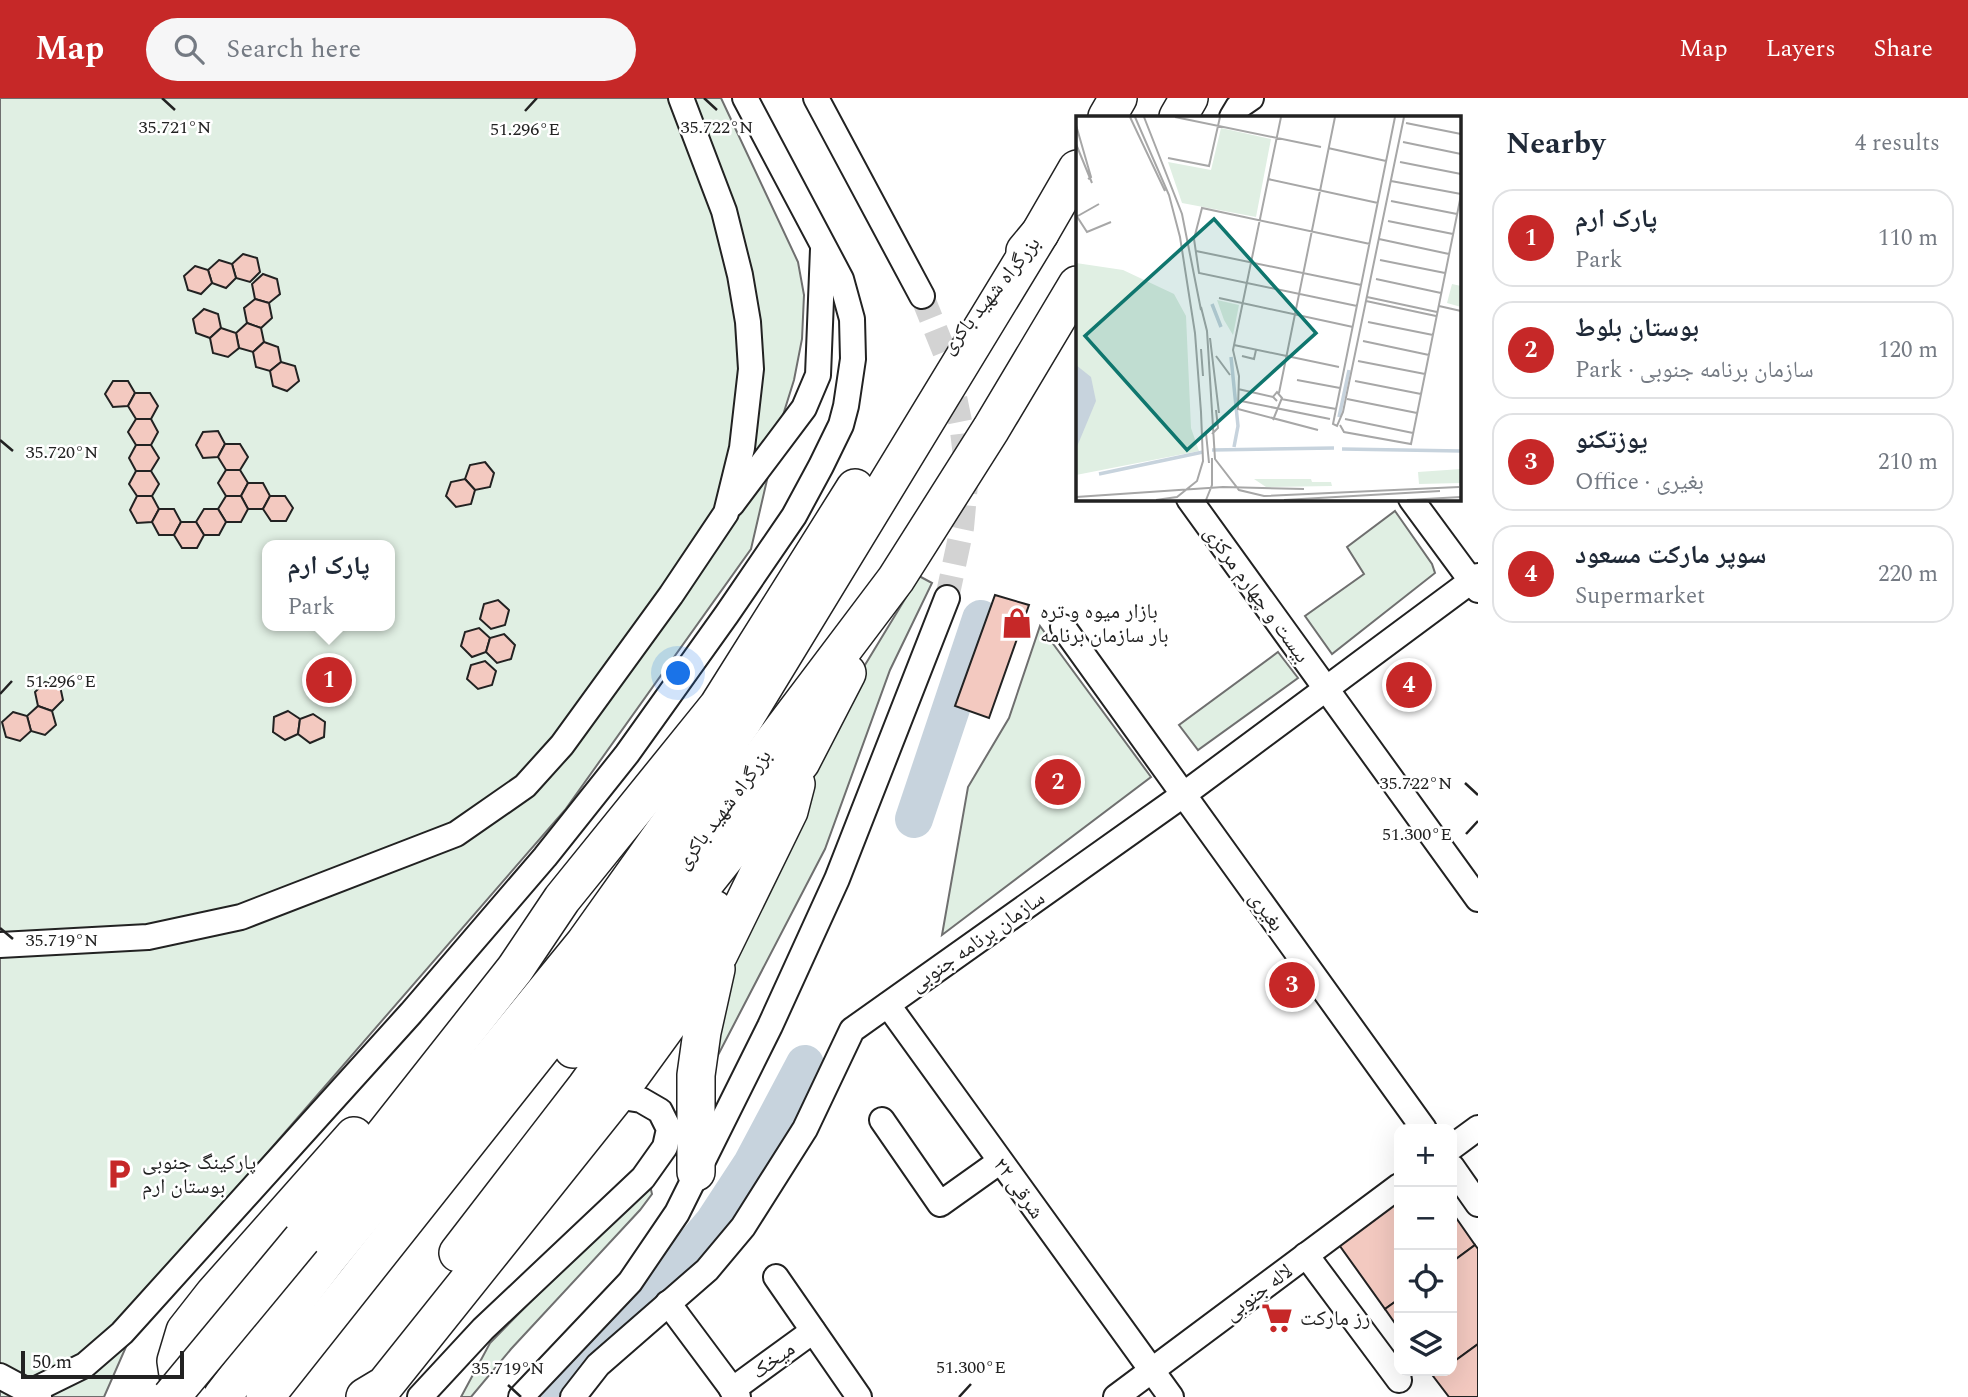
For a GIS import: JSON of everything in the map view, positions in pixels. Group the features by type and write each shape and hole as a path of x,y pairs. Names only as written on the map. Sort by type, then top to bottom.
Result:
{"highway":[{"path":"1108,116 1118,98"},
{"path":"1179,116 1189,98"},
{"name":"بزرگراه شهید باکری","path":"562,899 718,706 913,395 975,308 1040,233 1076,171"},
{"path":"171,1397 315,1248 584,944 743,721 1040,233"},
{"name":"بزرگراه شهید باکری","path":"345,1316 556,1030 896,579 991,429 1076,287"},
{"path":"358,1397 376,1359 586,1087 719,902 737,864 801,762 896,579"},
{"path":"365,1397 384,1385 615,1096 719,954 789,811 801,762"},
{"path":"265,1397 345,1316 801,762"},
{"path":"222,1397 315,1248 562,899"},
{"path":"189,1397 179,1381 176,1361 185,1331 214,1294 369,1119 518,941 562,899"},
{"path":"696,1172 697,1063 719,954"},
{"path":"293,1397 345,1316"}],"street":[{"path":"681,98 724,211 740,275 748,322 751,369 746,415 742,448 726,513"},
{"path":"0,1376 32,1395 85,1365 122,1333 393,1033 545,857 627,754 794,516 841,425 852,370 852,319 841,279 745,98"},
{"path":"816,98 922,296"},
{"path":"1233,116 1238,107 1251,98"},
{"path":"6,942 148,937 241,917 456,834 525,786 562,745 671,595 726,513 804,408 818,375 823,248"},
{"name":"بیست و چهارم مرکزی","path":"1190,500 1478,899"},
{"path":"1412,500 1476,582"},
{"name":"سازمان برنامه جنوبی","path":"573,1397 598,1365 707,1270 743,1227 805,1129 852,1030 1183,795 1325,689 1476,582"},
{"path":"521,1397 630,1282 677,1213 770,1026 837,879 947,598"},
{"name":"بغیری","path":"1063,627 1420,1124"},
{"name":"۲۲ شرقی","path":"888,1005 1171,1397"},
{"path":"420,1397 483,1329 643,1178 665,1147 669,1129 660,1111 641,1100 615,1096"},
{"path":"882,1120 940,1204 999,1162"},
{"path":"1457,1143 1478,1128"},
{"path":"1457,1174 1478,1204"},
{"name":"لاله جنوبی","path":"1116,1397 1398,1187"},
{"path":"1306,1255 1399,1380"},
{"name":"میخک","path":"776,1277 859,1397"},
{"path":"668,1303 735,1393"},
{"name":"میخک","path":"735,1393 813,1331"}],"green space":[{"path":"0,98 721,98 798,262 804,295 802,339 794,380 779,428 751,549 565,810 154,1283 104,1397 0,1397"},
{"path":"1395,511 1432,564 1435,573 1332,654 1305,616 1364,574 1347,547"},
{"path":"919,576 932,583 890,670 825,849 716,1059 723,958 837,711"},
{"path":"1040,626 1151,777 942,935 968,787 1009,718"},
{"path":"1278,652 1298,678 1198,750 1179,725"},
{"path":"649,1181 652,1194 640,1210 511,1349 471,1397 461,1397 490,1343"}],"building":[{"path":"243,254 257,258 260,272 250,282 236,278 232,264"},
{"path":"219,260 232,264 236,278 226,288 212,283 208,270"},
{"path":"195,266 208,270 212,283 201,294 188,290 184,276"},
{"path":"263,274 277,279 280,294 269,303 255,299 252,284"},
{"path":"255,299 269,303 272,318 261,328 247,323 244,308"},
{"path":"204,309 218,314 221,328 210,338 196,333 193,319"},
{"path":"247,323 261,328 264,342 253,352 239,348 236,333"},
{"path":"221,328 236,333 239,348 228,357 213,353 210,338"},
{"path":"264,342 278,347 281,362 270,371 256,367 253,352"},
{"path":"281,362 295,366 299,381 287,391 273,386 270,371"},
{"path":"113,381 128,381 135,393 128,406 113,407 105,394"},
{"path":"135,393 150,393 158,406 151,419 136,419 128,406"},
{"path":"136,419 151,419 158,432 151,445 136,445 128,432"},
{"path":"218,431 225,444 218,457 203,458 196,445 203,432"},
{"path":"225,444 240,444 248,457 240,470 226,470 218,457"},
{"path":"136,445 151,445 159,458 151,471 136,471 129,458"},
{"path":"485,462 494,473 490,487 475,490 465,479 470,465"},
{"path":"226,470 240,470 248,483 241,496 226,496 218,483"},
{"path":"136,471 151,471 159,484 152,496 137,496 129,484"},
{"path":"465,479 475,490 471,504 456,507 446,496 451,482"},
{"path":"248,483 263,483 270,496 263,509 248,509 241,496"},
{"path":"137,496 152,496 159,509 152,522 137,523 130,510"},
{"path":"226,496 241,496 248,509 241,522 226,522 218,509"},
{"path":"270,496 285,496 293,508 286,521 271,521 263,509"},
{"path":"159,509 174,509 181,522 174,535 159,535 152,522"},
{"path":"204,509 218,509 226,522 219,535 204,535 196,522"},
{"path":"181,522 196,522 204,535 197,548 182,548 174,535"},
{"path":"995,595 1029,605 989,718 955,706"},
{"path":"498,600 509,610 505,625 491,629 480,619 484,604"},
{"path":"479,628 490,638 486,652 472,657 461,646 465,632"},
{"path":"504,634 515,645 511,659 497,663 486,652 490,638"},
{"path":"485,661 496,671 492,685 478,689 467,679 471,665"},
{"path":"45,682 60,686 63,700 52,711 38,706 35,692"},
{"path":"38,706 52,711 56,725 45,735 31,731 27,716"},
{"path":"288,711 300,719 298,734 285,740 273,732 274,717"},
{"path":"13,712 27,716 31,731 20,741 6,737 2,722"},
{"path":"313,714 325,722 324,737 310,743 298,734 300,719"},
{"path":"1394,1202 1394,1303 1385,1309 1337,1242"},
{"path":"1457,1219 1475,1245 1457,1258"},
{"path":"1475,1245 1478,1249 1478,1344 1457,1359 1457,1313 1457,1258"},
{"path":"1394,1303 1394,1322 1385,1309"},
{"path":"1478,1344 1478,1397 1449,1397 1433,1376 1457,1376 1457,1359"}],"waterway":[{"path":"914,819 981,619"},
{"path":"542,1397 567,1368 663,1282 714,1222 752,1164 805,1064"}],"tunnel":[{"path":"922,296 947,358 962,431 967,473 962,528 947,598"}],"place":[{"name":"بازار میوه و تره بار سازمان برنامه","path":"1017,623"},
{"name":"پارک ارم","path":"329,680"},
{"name":"سوپر مارکت مسعود","path":"1409,685"},
{"name":"بوستان بلوط","path":"1058,782"},
{"name":"یوزتکنو","path":"1292,985"},
{"name":"پارکینگ جنوبی بوستان ارم","path":"119,1174"},
{"name":"رز مارکت","path":"1277,1318"}]}
